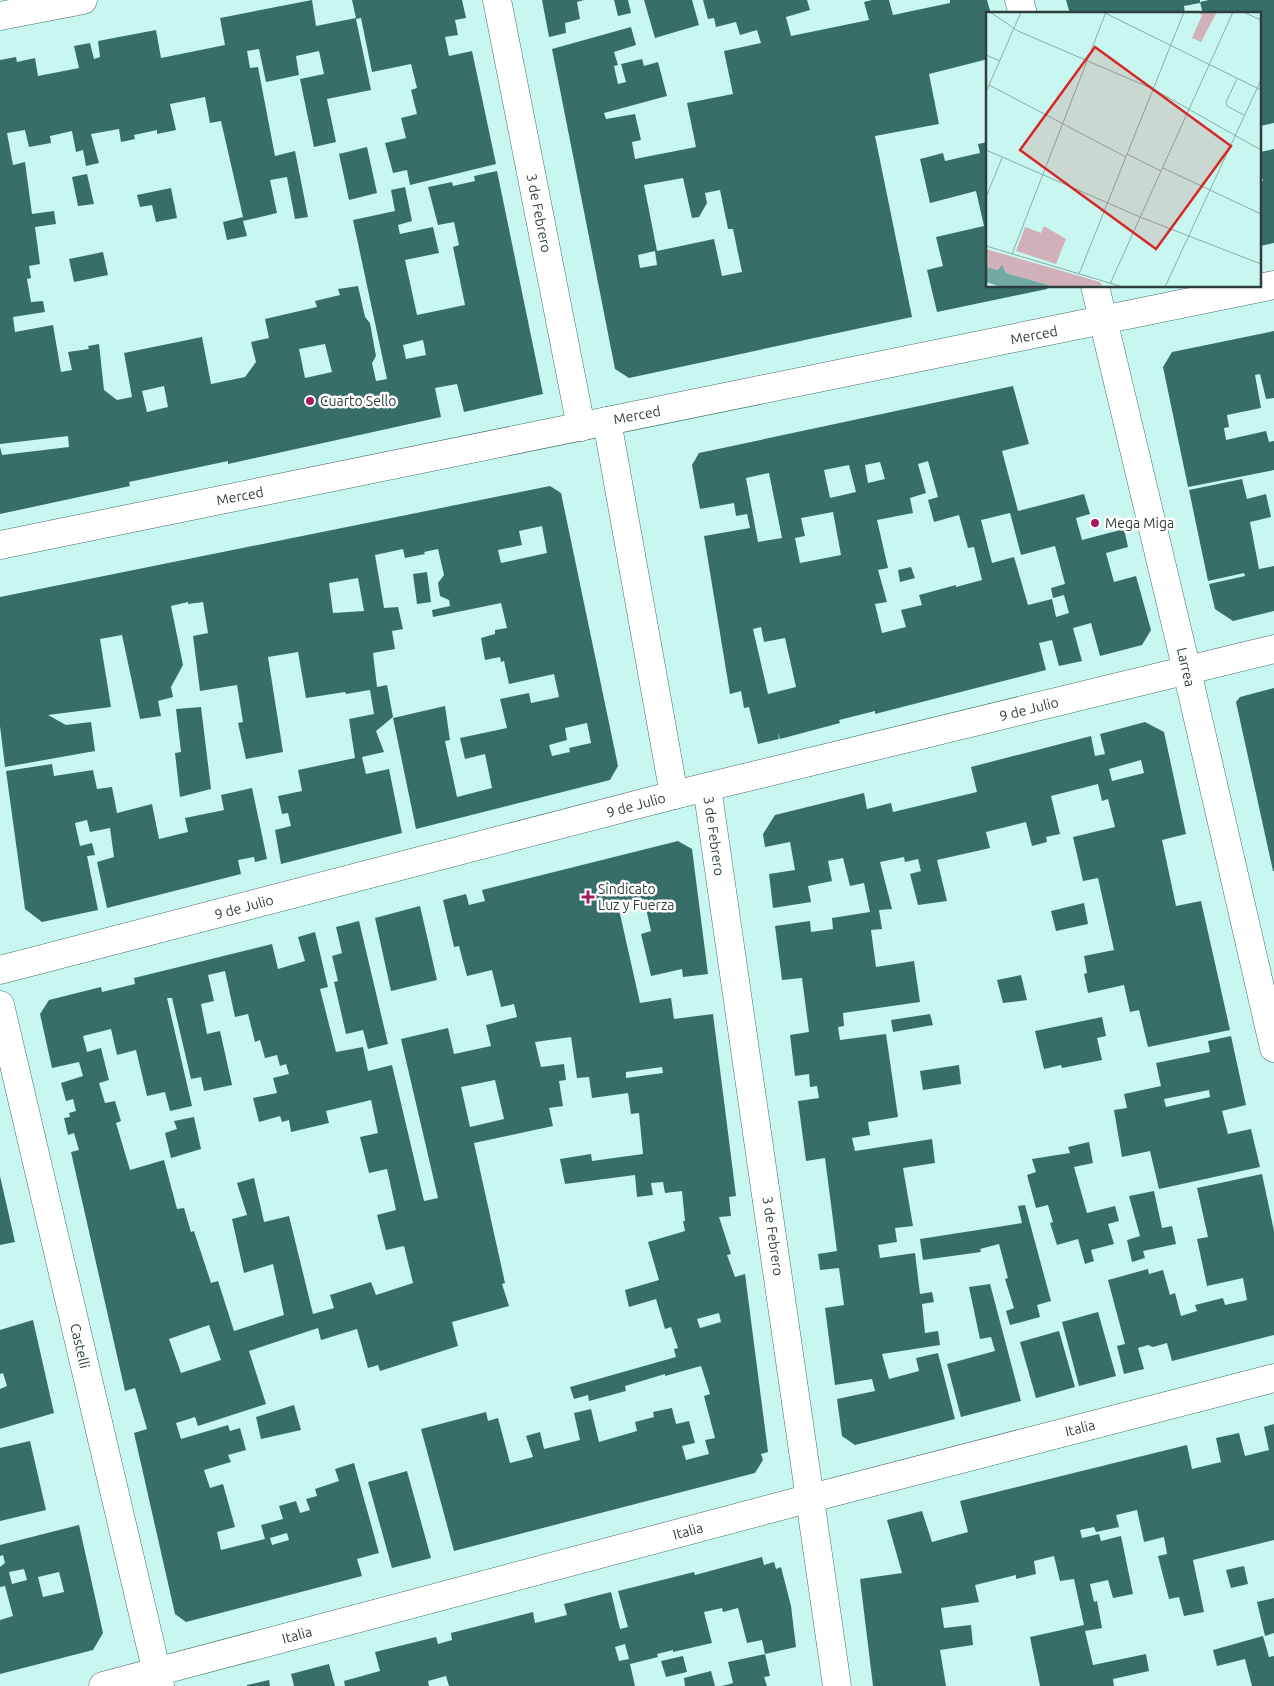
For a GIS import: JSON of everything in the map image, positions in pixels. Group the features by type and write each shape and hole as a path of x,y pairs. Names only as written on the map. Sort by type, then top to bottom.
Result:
{"street":[{"path":"0,16 83,0"},
{"name":"3 de Febrero","path":"497,0 594,424 674,795"},
{"name":"Larrea","path":"1096,288 1274,1048"},
{"name":"Merced","path":"0,545 1259,288"},
{"name":"9 de Julio","path":"0,970 674,795 1274,649"},
{"name":"3 de Febrero","path":"707,787 837,1686"},
{"name":"Castelli","path":"0,1005 159,1679"},
{"name":"Italia","path":"103,1686 159,1679 811,1498 1274,1378"}],"building":[{"path":"312,0 316,26 356,18 352,0 462,0 466,18 455,20 458,35 445,37 449,56 472,51 496,164 410,185 407,170 393,173 385,143 406,138 401,118 417,114 411,90 417,88 411,64 372,72 361,18 356,19 371,90 327,99 336,142 314,147 300,79 324,74 319,51 296,56 299,75 266,82 259,49 247,51 250,68 258,67 275,156 295,151 308,217 295,219 287,177 270,180 277,213 243,221 247,236 227,240 223,222 243,217 221,121 210,123 205,97 170,104 176,130 157,134 157,130 134,135 135,139 121,142 119,129 91,134 99,163 86,166 83,150 76,152 72,131 50,136 51,143 29,147 25,130 7,133 13,165 25,162 32,214 54,211 56,224 35,227 40,264 29,266 31,278 27,279 31,302 43,301 45,312 13,317 15,332 53,325 61,372 72,370 68,352 89,349 88,346 99,344 104,390 117,400 132,397 124,353 202,337 211,384 245,377 256,362 251,342 269,338 265,319 317,307 315,301 340,295 338,289 358,286 365,317 370,323 376,356 372,363 376,381 387,379 353,220 395,211 391,190 405,187 412,221 398,225 400,234 433,227 439,253 405,260 417,315 465,305 453,247 459,245 454,222 438,225 428,187 452,182 453,186 475,181 474,176 497,171 543,394 464,412 457,384 435,388 441,417 228,464 228,461 129,482 130,486 0,514 0,447 2,455 69,447 68,436 0,444 0,60 16,57 17,62 35,58 38,76 79,68 74,46 90,43 94,59 100,57 98,41 156,30 161,58 225,45 220,18","holes":["423,340 426,355 406,359 403,345","325,344 332,372 305,378 299,349","164,386 168,407 147,412 142,391"]},
{"path":"542,0 584,0 577,2 580,19 565,23 566,33 549,37"},
{"path":"614,0 628,0 631,13 618,16"},
{"path":"644,0 692,0 699,25 655,38"},
{"path":"703,0 807,0 810,10 786,17 791,36 869,20 864,2 872,0 889,0 893,15 950,3 950,0 987,0 990,12 986,12 986,60 929,74 939,124 875,136 912,317 629,378 615,369 552,49 631,27 636,45 614,52 618,65 614,66 618,84 626,82 621,64 642,59 644,66 658,62 667,96 604,113 606,119 635,114 641,140 632,142 635,159 696,147 687,103 733,94 724,51 761,43 757,30 740,35 736,22 716,27 714,18 708,19","holes":["683,178 692,218 699,217 707,203 705,193 720,190 728,229 733,229 742,272 722,276 714,239 657,251 644,185","655,251 657,265 640,268 638,255"]},
{"path":"1066,0 1200,0 1200,3 1184,6 1185,12 1069,12"},
{"path":"1209,0 1274,0 1274,123 1262,126 1262,12 1202,12 1200,2"},
{"path":"986,142 986,288 1048,288 937,312 927,270 943,266 936,237 984,226 976,191 930,203 920,159 943,153 945,161 980,153 978,144"},
{"path":"367,147 377,193 349,200 339,154"},
{"path":"1274,149 1274,243 1262,246 1263,181 1262,152"},
{"path":"87,174 94,204 78,206 72,177"},
{"path":"171,188 177,218 156,222 152,205 140,207 137,195"},
{"path":"103,252 108,275 74,282 69,259"},
{"path":"1274,331 1274,398 1266,399 1260,374 1255,375 1261,408 1227,415 1229,427 1224,428 1226,440 1266,431 1269,442 1274,441 1274,470 1188,487 1163,367 1172,352"},
{"path":"1013,386 1029,444 1002,451 1018,511 1084,494 1090,514 1076,518 1082,540 1124,529 1128,547 1106,553 1114,582 1136,576 1151,630 1142,645 1100,656 1091,623 1073,628 1082,661 1059,666 1052,640 1039,643 1046,670 875,714 875,711 839,720 840,723 780,739 778,733 779,739 758,744 749,707 744,708 741,691 730,694 704,536 750,528 747,514 736,516 734,503 700,509 692,465 699,453","holes":["928,461 938,497 928,500 934,522 959,515 968,548 974,547 982,580 919,595 922,605 901,610 906,627 882,633 875,604 887,602 878,570 888,568 877,520 913,513 910,498 926,493 918,464","880,462 885,479 868,483 865,465","849,465 856,492 830,498 824,470","769,473 782,538 758,542 746,478","833,512 841,555 800,563 795,538 805,536 801,518","1010,513 1021,555 1055,546 1065,584 1051,588 1053,598 1064,595 1069,613 1056,617 1052,599 1028,605 1014,557 992,563 981,520","761,627 764,642 785,638 796,687 768,694 753,629"]},
{"path":"1242,479 1247,499 1266,494 1271,517 1250,522 1259,569 1274,566 1274,611 1233,621 1215,609 1209,584 1245,576 1244,573 1208,581 1189,490"},
{"path":"550,486 561,493 618,766 610,780 416,829 393,718 445,706 450,740 445,741 457,797 492,788 485,754 465,759 460,738 507,728 500,699 529,693 531,703 559,697 554,674 509,684 504,661 501,662 500,657 485,660 481,638 495,634 495,630 507,628 501,603 433,617 432,610 450,606 449,600 440,596 438,583 444,575 438,549 405,558 403,549 375,555 384,608 398,607 403,629 392,631 395,649 373,653 377,687 387,685 393,717 376,731 384,752 362,757 366,774 389,769 402,833 281,864 275,830 291,826 288,813 282,814 278,796 302,791 298,770 355,758 349,719 374,714 370,690 306,698 298,652 268,657 283,752 246,759 238,723 243,722 237,685 200,691 193,636 208,633 203,602 188,604 188,602 171,606 183,665 171,687 173,697 158,701 161,716 140,719 122,635 100,639 111,707 48,715 66,725 91,722 95,751 5,767 0,726 0,597","holes":["542,526 547,553 501,563 498,550 522,545 519,531","358,578 364,611 333,613 329,583","587,723 591,743 569,748 570,752 552,756 549,745 567,740 565,728"]},
{"path":"911,567 915,578 900,582 898,570"},
{"path":"427,572 431,602 417,604 413,574"},
{"path":"1274,688 1273,871 1236,702 1240,697"},
{"path":"201,707 211,789 180,797 175,753 181,752 176,709"},
{"path":"1145,722 1164,732 1186,834 1162,840 1176,906 1201,901 1230,1030 1148,1047 1139,1010 1130,1012 1124,985 1088,993 1084,974 1087,973 1084,956 1114,950 1098,878 1083,881 1073,837 1115,827 1108,799 1102,801 1098,784 1051,796 1060,834 1046,837 1047,842 1032,846 1026,822 986,832 990,848 937,860 947,901 918,905 910,874 921,871 918,859 905,862 904,857 880,862 892,909 879,910 882,929 871,930 876,967 914,961 920,1002 843,1013 844,1026 838,1027 840,1040 886,1034 898,1117 868,1122 870,1135 852,1138 855,1151 932,1139 935,1163 903,1168 913,1226 895,1228 897,1242 878,1245 880,1258 915,1253 920,1294 932,1292 934,1302 922,1304 925,1333 938,1331 940,1345 882,1354 889,1379 919,1371 916,1358 938,1353 955,1419 855,1445 842,1436 837,1399 875,1391 872,1379 835,1385 825,1308 844,1305 839,1268 820,1270 818,1254 837,1251 825,1158 806,1161 798,1101 819,1098 817,1086 810,1087 809,1074 795,1076 790,1035 809,1032 802,978 782,980 775,926 810,921 811,932 833,929 832,918 870,912 864,883 850,886 843,858 828,861 832,881 808,886 811,902 773,908 769,874 795,870 790,842 765,847 763,834 775,815 864,793 867,809 891,803 893,812 977,792 971,767 1091,736 1095,756 1105,754 1100,734","holes":["1141,760 1144,773 1112,781 1109,769"]},
{"path":"52,764 54,776 93,770 97,789 112,787 117,813 152,804 159,839 188,832 185,818 224,810 221,795 252,788 267,859 255,862 254,857 238,860 241,874 107,908 97,862 114,857 110,828 90,832 87,820 75,823 80,846 92,843 95,855 87,856 98,910 42,922 25,909 6,771"},
{"path":"678,841 692,849 708,974 683,977 682,969 651,976 641,934 651,931 644,899 618,905 640,1003 671,998 674,1019 713,1014 736,1196 729,1197 731,1216 719,1217 731,1254 727,1255 735,1277 745,1274 768,1452 761,1454 763,1460 755,1473 454,1551 421,1429 486,1412 488,1421 498,1418 510,1463 533,1457 526,1436 540,1432 544,1449 580,1440 574,1413 591,1409 599,1442 637,1431 635,1422 654,1417 653,1412 672,1408 676,1424 689,1421 695,1443 682,1446 686,1460 709,1454 705,1440 715,1438 704,1396 710,1394 701,1366 625,1386 626,1391 589,1401 588,1395 574,1399 570,1387 676,1357 674,1349 678,1348 671,1327 665,1329 656,1299 629,1307 625,1290 659,1280 648,1242 685,1231 682,1191 665,1193 663,1182 651,1183 653,1195 637,1197 635,1175 565,1184 560,1159 591,1154 592,1161 643,1154 639,1113 631,1114 628,1093 592,1098 589,1077 577,1078 571,1037 535,1042 541,1067 564,1064 566,1080 559,1081 563,1106 549,1108 553,1126 474,1143 505,1283 502,1284 509,1306 452,1322 458,1346 380,1371 378,1365 368,1368 357,1329 321,1340 318,1328 249,1351 266,1404 198,1426 195,1417 176,1423 181,1439 228,1425 230,1431 240,1428 246,1450 228,1455 231,1462 204,1470 210,1488 223,1484 235,1527 217,1532 221,1550 265,1539 261,1525 283,1519 279,1506 296,1501 300,1513 310,1510 306,1499 317,1496 315,1489 339,1481 335,1469 354,1463 379,1553 357,1559 362,1576 186,1622 175,1614 134,1433 147,1429 135,1388 125,1391 71,1152 79,1150 74,1133 68,1135 64,1118 70,1117 69,1113 76,1111 73,1099 66,1101 61,1083 83,1076 79,1062 52,1068 40,1014 49,1000 101,987 102,992 135,984 134,978 272,944 278,969 305,961 298,937 315,932 328,987 320,989 336,1052 363,1047 368,1071 392,1065 424,1201 438,1198 401,1039 448,1028 454,1054 491,1046 486,1025 517,1017 514,1004 501,1007 492,970 467,976 459,946 454,947 443,900 466,894 469,905 485,901 482,890","holes":["225,971 235,1017 248,1014 255,1042 260,1040 265,1058 277,1055 280,1066 286,1064 289,1074 273,1078 277,1093 253,1098 259,1122 280,1116 282,1122 289,1120 291,1132 329,1123 326,1111 371,1100 378,1133 360,1137 369,1173 387,1169 396,1210 377,1215 386,1250 404,1246 413,1283 376,1295 371,1282 330,1295 334,1308 313,1314 289,1216 264,1222 254,1178 237,1183 247,1215 232,1219 244,1273 273,1264 284,1315 234,1331 218,1281 211,1283 194,1231 191,1232 184,1208 177,1209 164,1160 130,1170 116,1123 121,1121 115,1101 105,1103 99,1083 109,1080 101,1048 87,1052 83,1036 111,1029 117,1055 136,1050 147,1096 165,1092 170,1111 192,1106 167,998 172,998 191,1079 201,1077 204,1091 232,1085 220,1031 207,1034 201,1004 214,1001 208,975","662,1067 663,1073 626,1078 626,1072","495,1080 504,1119 470,1127 461,1087","719,1313 721,1322 700,1328 697,1319","209,1325 221,1360 181,1373 169,1339","287,1533 289,1540 272,1545 270,1538"]},
{"path":"1084,903 1088,924 1056,931 1051,911"},
{"path":"420,906 437,980 391,991 375,918"},
{"path":"359,921 388,1044 368,1049 363,1030 346,1034 334,982 338,981 332,956 342,953 336,927"},
{"path":"1021,975 1027,1000 1003,1003 997,980"},
{"path":"930,1014 933,1025 893,1032 891,1020"},
{"path":"1102,1017 1106,1036 1097,1038 1102,1060 1062,1068 1061,1065 1044,1069 1035,1031"},
{"path":"1231,1036 1246,1105 1222,1111 1228,1134 1251,1129 1260,1167 1159,1189 1150,1151 1122,1157 1114,1110 1127,1108 1124,1094 1161,1086 1156,1063 1210,1052 1208,1041","holes":["1209,1090 1210,1097 1166,1107 1164,1099"]},
{"path":"959,1065 961,1084 923,1090 920,1071"},
{"path":"194,1117 201,1149 171,1158 165,1133 177,1129 174,1121"},
{"path":"1089,1142 1093,1163 1074,1167 1087,1213 1115,1206 1119,1221 1108,1224 1114,1244 1091,1250 1094,1261 1085,1264 1078,1239 1057,1245 1050,1223 1053,1222 1048,1205 1036,1208 1027,1175 1036,1172 1032,1159 1070,1153 1068,1147"},
{"path":"1262,1174 1274,1231 1274,1335 1172,1361 1167,1343 1153,1347 1148,1345 1138,1348 1144,1369 1124,1374 1117,1346 1125,1344 1108,1280 1148,1269 1149,1274 1163,1270 1170,1295 1175,1293 1181,1316 1197,1311 1195,1305 1223,1298 1225,1305 1247,1300 1243,1278 1207,1286 1197,1239 1208,1237 1197,1188"},
{"path":"0,1176 15,1242 0,1245"},
{"path":"1154,1191 1162,1228 1172,1226 1176,1244 1143,1251 1145,1258 1132,1262 1127,1240 1140,1236 1129,1196"},
{"path":"1025,1205 1051,1301 1037,1305 1040,1317 1010,1325 1006,1311 1014,1308 1005,1279 1008,1278 999,1244 980,1249 981,1252 923,1260 920,1239 1022,1223 1018,1206"},
{"path":"990,1284 1021,1401 961,1417 947,1364 995,1351 991,1337 980,1339 969,1287"},
{"path":"1098,1312 1116,1376 1079,1386 1062,1322"},
{"path":"33,1320 54,1413 0,1429 0,1389 7,1386 3,1373 0,1374 0,1330"},
{"path":"1059,1331 1075,1387 1036,1398 1020,1342"},
{"path":"294,1405 301,1430 261,1439 256,1417"},
{"path":"1274,1424 1274,1540 1193,1560 1204,1612 1184,1616 1179,1597 1169,1599 1158,1556 1167,1554 1164,1537 1144,1542 1137,1510 1116,1515 1119,1527 1096,1532 1094,1527 1080,1530 1082,1538 1099,1534 1101,1541 1121,1536 1133,1594 1113,1598 1108,1580 1090,1584 1094,1602 1097,1601 1102,1628 1085,1631 1093,1665 1146,1654 1149,1671 1113,1679 1114,1686 1040,1686 1030,1637 1084,1625 1074,1579 1060,1581 1054,1556 1034,1561 1036,1574 1016,1579 1016,1575 975,1585 979,1602 941,1608 944,1628 971,1625 973,1645 940,1650 946,1686 873,1686 860,1579 902,1573 887,1520 922,1511 932,1542 968,1532 960,1501 1187,1445 1192,1469 1221,1462 1216,1438 1239,1433 1245,1456 1269,1450 1264,1427"},
{"path":"30,1441 46,1510 0,1521 0,1448"},
{"path":"407,1471 431,1558 392,1568 368,1482"},
{"path":"79,1525 103,1633 93,1650 0,1674 0,1620 13,1616 5,1586 0,1587 0,1567 5,1563 3,1555 0,1556 0,1545","holes":["24,1569 27,1580 12,1584 9,1572","59,1572 64,1592 43,1597 38,1577"]},
{"path":"762,1557 764,1565 774,1562 776,1569 781,1567 791,1606 796,1647 765,1654 762,1640 747,1643 738,1608 723,1612 722,1608 704,1612 712,1643 657,1654 658,1657 630,1664 635,1686 449,1686 446,1676 428,1681 429,1686 345,1686 344,1681 380,1671 375,1652 436,1637 438,1644 452,1640 451,1633 533,1612 535,1623 567,1615 564,1604 611,1592 620,1629 628,1627 618,1591 694,1572 695,1575","holes":["625,1644 629,1659 619,1661 615,1647"]},
{"path":"1244,1566 1248,1584 1231,1588 1226,1570"},
{"path":"1274,1598 1274,1633 1265,1636 1257,1602"},
{"path":"1263,1636 1269,1657 1274,1656 1274,1686 1252,1686 1245,1659 1217,1666 1213,1650"},
{"path":"765,1654 770,1676 764,1677 767,1686 722,1686 733,1683 728,1662"},
{"path":"683,1656 687,1672 666,1677 661,1661"},
{"path":"329,1664 335,1686 294,1686 291,1674"},
{"path":"711,1671 715,1686 685,1686 684,1678"},
{"path":"269,1680 270,1686 247,1686 247,1685"}],"place":[{"name":"Cuarto Sello","path":"310,401"},
{"name":"Mega Miga","path":"1095,523"},
{"name":"Sindicato Luz y Fuerza","path":"588,897"}]}
